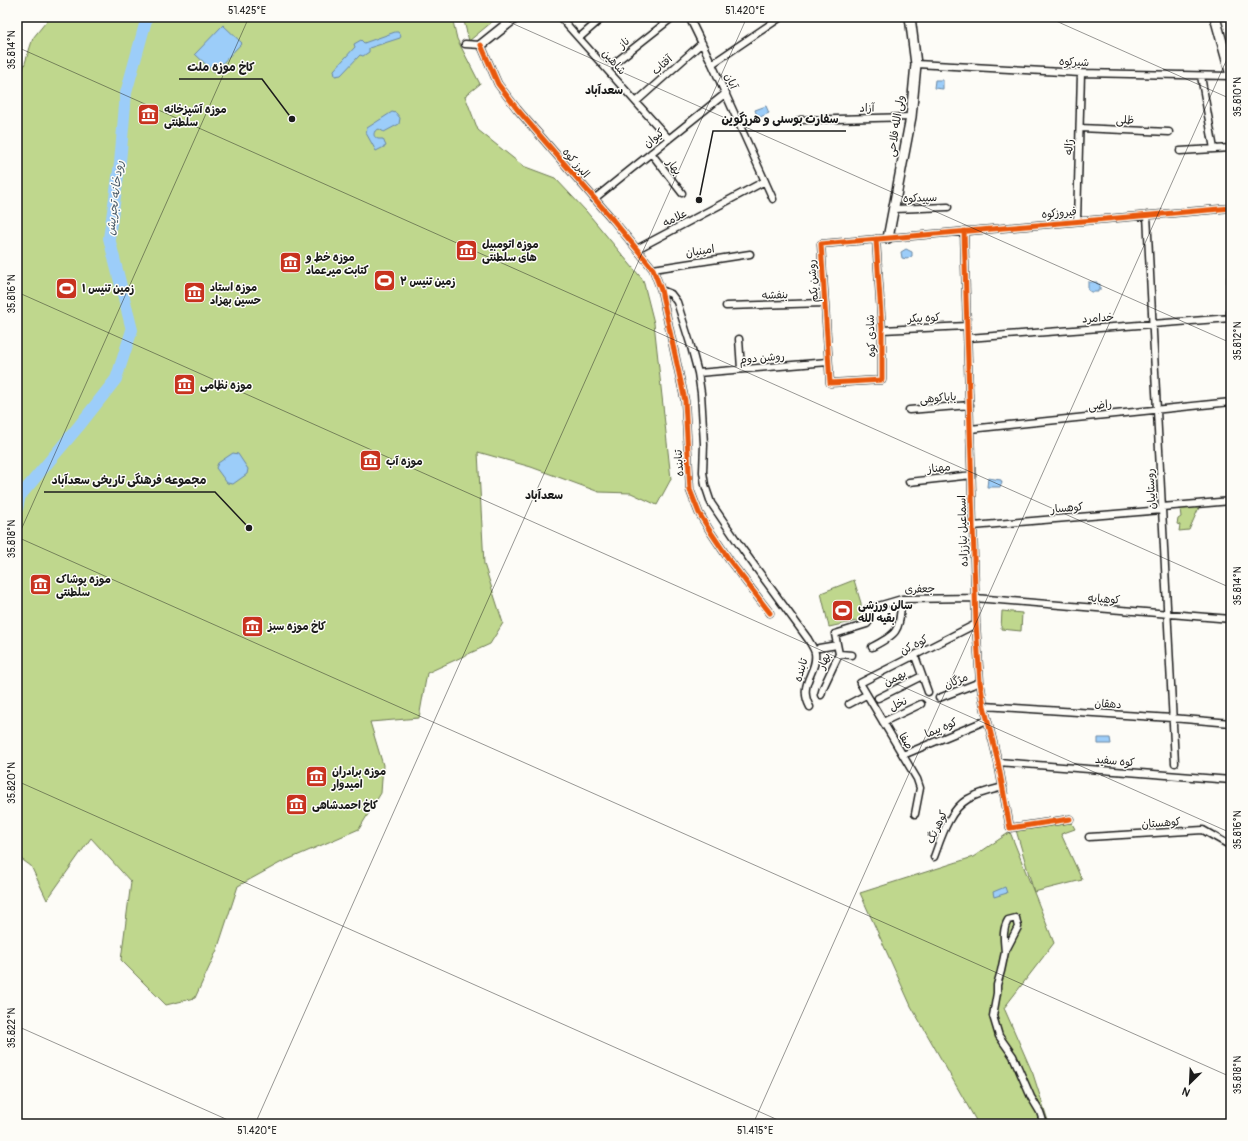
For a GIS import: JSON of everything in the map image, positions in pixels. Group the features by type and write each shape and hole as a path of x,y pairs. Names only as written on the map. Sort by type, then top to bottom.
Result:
{"street":[{"path":"465,44 482,44 516,17"},
{"name":"شاهین","path":"560,17 669,139"},
{"path":"579,38 603,17"},
{"name":"ناز","path":"607,69 673,17"},
{"name":"آبان","path":"689,17 726,93 773,199"},
{"path":"712,64 781,17"},
{"name":"ولی‌ الله فلاحی","path":"888,238 911,117 916,64 910,17"},
{"path":"1215,17 1231,76"},
{"name":"آفتاب","path":"636,102 702,43"},
{"name":"البرز کوه","path":"482,44 498,84 516,109 653,268 661,290"},
{"name":"شیرکوه","path":"916,64 1081,73 1231,76"},
{"name":"ژاله","path":"1077,221 1081,73"},
{"path":"1201,76 1214,149"},
{"name":"کیوان","path":"594,199 726,93"},
{"name":"آزاد","path":"800,120 911,117"},
{"name":"ظلی","path":"1080,128 1169,132"},
{"path":"1180,151 1231,148"},
{"name":"بهار","path":"651,153 682,193"},
{"name":"علامه","path":"637,249 765,181"},
{"name":"سپیدکوه","path":"894,209 948,207"},
{"name":"فیروزکوه","path":"888,238 1231,208"},
{"name":"روستاییان","path":"1147,215 1175,762"},
{"name":"اسماعیل نیاززاده","path":"964,231 976,624 980,682 984,706 998,762 1010,828 1070,819"},
{"name":"روشن یکم","path":"830,384 821,244 888,238"},
{"name":"شادی کوه","path":"830,384 882,380 882,330 876,239"},
{"name":"امینیان","path":"653,268 750,254"},
{"path":"1231,278 1231,318"},
{"name":"تابنده","path":"661,290 671,294 677,302 698,373 701,393 704,444 703,472 705,485 711,503 746,555 808,639 815,655 814,664 807,681 805,691 806,700 810,708"},
{"name":"تنابنده","path":"661,290 685,401 690,490 699,513 710,531 730,561 770,612"},
{"name":"بنفشه","path":"726,306 825,303"},
{"name":"خدامرد","path":"968,338 1231,318"},
{"name":"کوه پیکر","path":"882,330 967,326"},
{"path":"740,339 741,370"},
{"name":"روشن دوم","path":"698,373 828,362"},
{"name":"راضی","path":"970,428 1231,402"},
{"name":"باباکوهی","path":"909,410 970,405"},
{"name":"مهناز","path":"909,482 972,475"},
{"name":"کوهسار","path":"973,526 1162,509 1231,501"},
{"name":"کوهپایه","path":"976,598 1231,618"},
{"name":"جعفری","path":"835,634 867,624 869,621 868,609 902,600 976,598"},
{"path":"872,647 890,638 896,631 899,623 902,600"},
{"name":"کوه کن","path":"860,683 976,624"},
{"name":"بهار","path":"821,695 839,654 835,634"},
{"path":"819,648 837,645"},
{"path":"839,654 852,655"},
{"path":"915,656 928,692"},
{"name":"بهمن","path":"878,698 922,676"},
{"name":"مژگان","path":"939,698 980,682"},
{"name":"صفا","path":"860,683 917,778 920,788 915,814"},
{"path":"849,704 866,695"},
{"name":"نخل","path":"883,722 921,704"},
{"name":"دهقان","path":"984,706 1172,718 1231,724"},
{"name":"کوه پیما","path":"903,755 987,720"},
{"name":"کوه سفید","path":"998,762 1231,780"},
{"name":"کوهرنگ","path":"934,857 955,811 966,800 982,793 1003,787"},
{"name":"کوهستان","path":"1089,837 1203,830 1231,846"},
{"path":"1005,952 1003,936 1005,925 1008,920 1016,918 1018,927 1005,952 997,985 993,1016 999,1036 1013,1056 1031,1097 1040,1112 1044,1124"}],"green space":[{"path":"50,17 452,17 457,39 480,84 465,96 478,130 523,166 555,178 586,211 643,280 654,323 671,479 657,505 631,493 599,492 531,467 478,452 484,564 503,623 490,644 427,673 419,718 370,722 383,765 381,793 359,829 280,863 238,886 217,950 195,998 166,1005 121,960 131,882 91,838 47,900 31,866 17,856 17,88 33,38"},
{"path":"463,17 498,17 469,41"},
{"path":"1201,503 1189,530 1179,531 1180,525 1177,524 1178,519 1181,517 1180,509"},
{"name":"سالن ورزشی بقیه الله","path":"854,580 861,603 861,620 829,627 821,593"},
{"path":"1002,611 1022,613 1021,631 1001,629"},
{"path":"1070,820 1075,829 1061,834 1082,880 1034,892 1016,830"},
{"path":"1010,832 1054,943 1004,1008 1033,1074 1049,1124 978,1124 911,1006 860,893 973,857"}],"water":[{"path":"223,25 242,43 214,72 195,54"},
{"path":"398,32 401,36 400,38 369,48 369,52 363,56 360,55 341,75 335,76 334,70 355,47 354,44 361,40 364,43"},
{"path":"935,80 943,80 943,89 934,88"},
{"path":"766,106 769,113 758,118 755,110"},
{"path":"392,112 396,113 400,118 399,124 384,132 379,129 375,131 375,137 378,139 383,139 386,146 376,151 366,133 367,128"},
{"path":"906,249 912,252 912,256 907,259 902,258 901,252"},
{"path":"1088,282 1097,282 1097,284 1100,284 1100,290 1098,290 1098,292 1091,292 1088,290"},
{"path":"233,453 238,454 248,469 247,474 233,484 227,483 216,468 218,463"},
{"path":"988,478 1001,480 1002,483 1000,487 987,487"},
{"path":"1098,738 1110,738 1111,744 1098,744"},
{"path":"1005,887 1007,893 994,897 993,892"}],"waterway":[{"name":"رودخانه تجریش","path":"17,509 20,496 79,426 116,379 132,330 109,238 120,163 126,93 147,17"}],"cycle path":[{"path":"481,45 498,84 517,109 613,220 653,269 661,290 685,401 690,490 699,513 710,531 730,561 770,613"},
{"path":"876,239 882,330 882,380 830,383 821,244 872,240 924,235 1231,208"},
{"path":"964,231 976,624 980,682 984,706 998,762 1010,828 1070,819"}],"place":[{"name":"موزه آشپزخانه سلطنتی","path":"148,115"},
{"name":"کاخ موزه ملت","path":"292,119"},
{"name":"سفارت بوسنی و هرزگوین","path":"699,200"},
{"name":"موزه اتومبیل های سلطنتی","path":"466,250"},
{"name":"موزه خط و کتابت میرعماد","path":"290,263"},
{"name":"زمین تنیس ۲","path":"384,281"},
{"name":"زمین تنیس ۱","path":"66,288"},
{"name":"موزه استاد حسین بهزاد","path":"195,293"},
{"name":"موزه نظامی","path":"184,385"},
{"name":"موزه آب","path":"371,461"},
{"name":"مجموعه فرهنگی تاریخی سعدآباد","path":"249,528"},
{"name":"موزه پوشاک سلطنتی","path":"40,585"},
{"name":"سالن ورزشی بقیه الله","path":"843,611"},
{"name":"کاخ موزه سبز","path":"253,626"},
{"name":"موزه برادران امیدوار","path":"316,777"},
{"name":"کاخ احمدشاهی","path":"297,805"}],"district":[{"name":"سعدآباد","path":"604,90"},
{"name":"سعدآباد","path":"544,495"}]}
